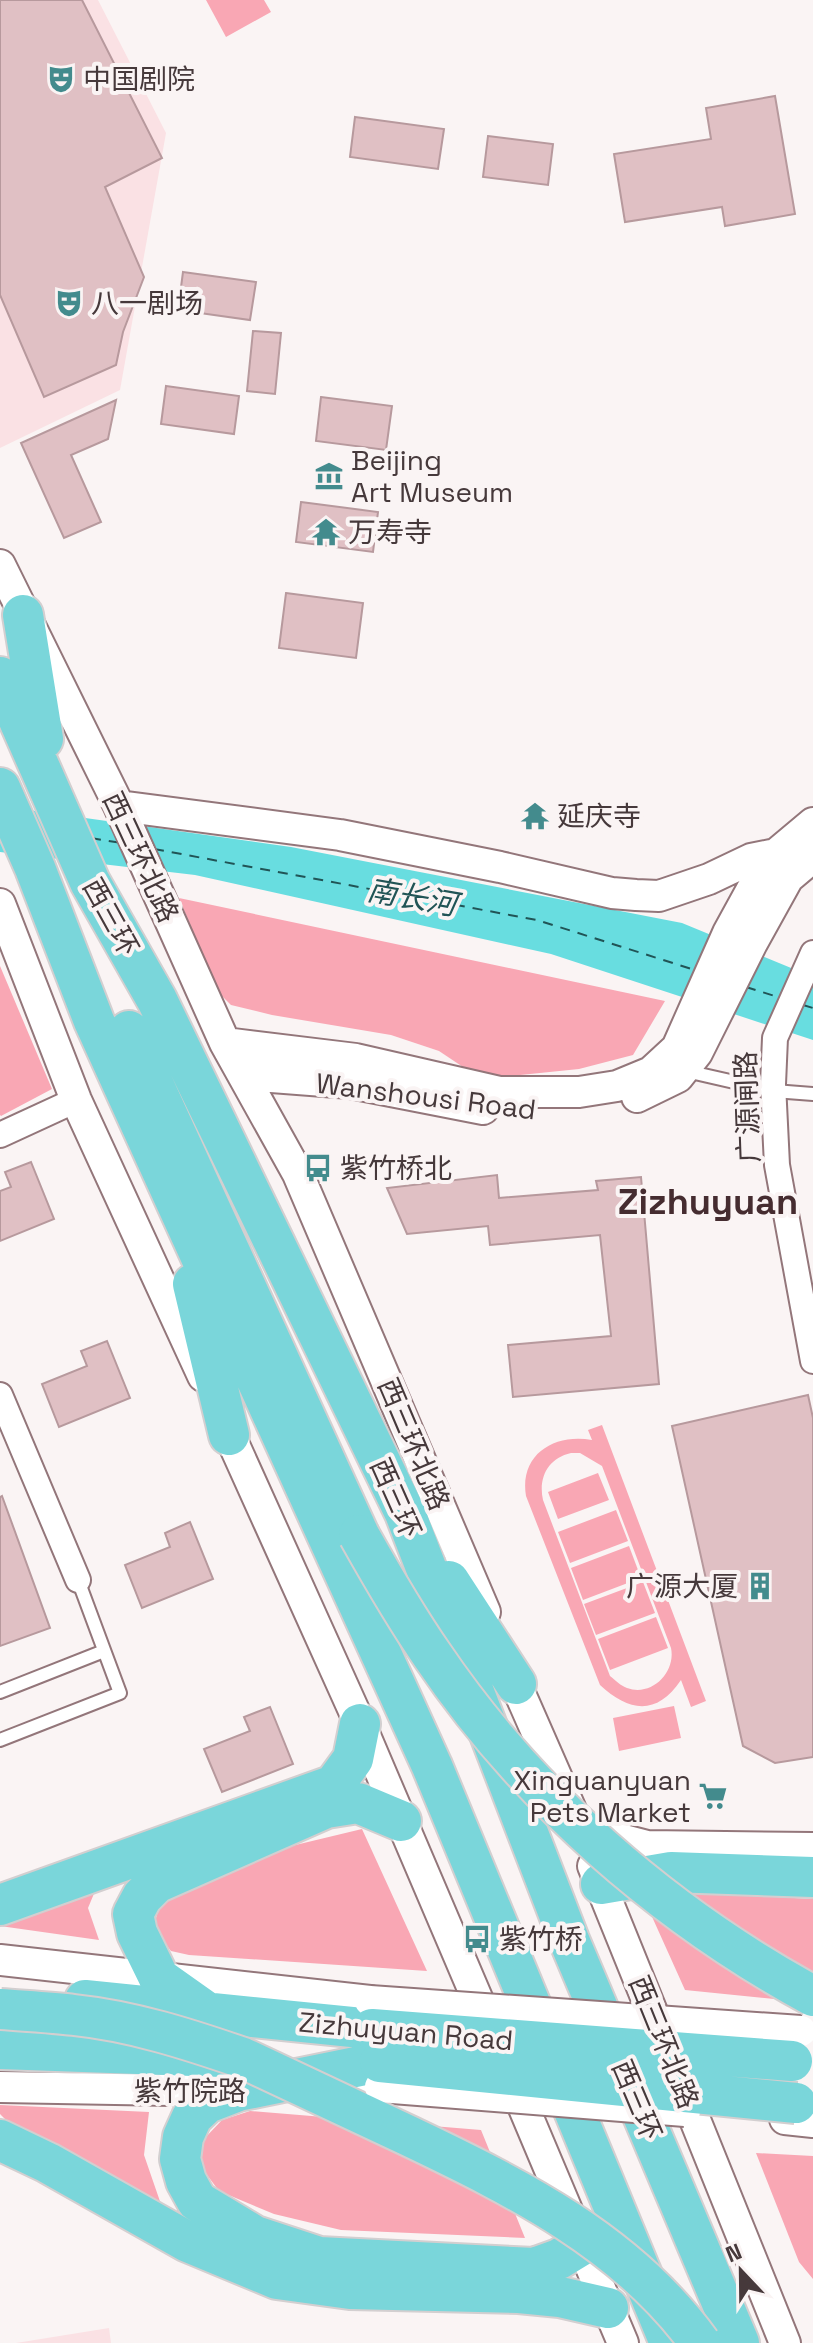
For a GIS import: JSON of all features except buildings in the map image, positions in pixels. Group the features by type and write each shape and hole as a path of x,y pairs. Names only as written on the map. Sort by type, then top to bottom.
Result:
{"highway":[{"path":"23,615 52,794"},
{"name":"西三环","path":"0,677 90,882 140,1008 569,1940 739,2343"},
{"name":"西三环","path":"0,788 35,868 94,1021 432,1766 670,2343"},
{"path":"35,868 122,1016 379,1525 442,1641 481,1694 551,1774 602,1825 693,1900 746,1936 813,1975"},
{"path":"170,1191 229,1435"},
{"path":"379,1525 516,1684"},
{"path":"379,1525 394,1598 433,1658 488,1727 554,1802 643,1884 749,1959 806,2036"},
{"path":"0,1905 334,1785 353,1759 360,1724"},
{"path":"207,2012 159,1978 137,1933 133,1914 142,1897 156,1883 326,1808 358,1803 401,1821"},
{"path":"601,1884 671,1872 813,1877"},
{"name":"Zizhuyuan Road","path":"0,1992 207,2012 375,2045 802,2112"},
{"path":"0,2009 76,2015 150,2028 204,2045 243,2058 452,2157 568,2220 612,2251 664,2299 700,2343"},
{"path":"0,2025 74,2031 145,2044 270,2090 515,2208 608,2272 678,2343"},
{"name":"Zizhuyuan Road","path":"0,2049 806,2036"},
{"path":"375,2045 207,2103 192,2117 183,2137 180,2159 186,2181 197,2201 255,2236 319,2257 534,2268 559,2259 582,2245"},
{"path":"0,2140 48,2163 188,2242 277,2279 350,2289 519,2293 560,2297 615,2326"}],"street":[{"name":"西三环北路","path":"0,565 119,806 225,1043 298,1174 578,1828 785,2343"},
{"path":"119,806 340,835 612,893 636,895 659,896 709,879 751,859 776,854"},
{"path":"225,1043 356,1059 500,1092 579,1092 617,1086 651,1072 704,1016 776,854 813,823"},
{"path":"740,938 788,878 813,857"},
{"path":"0,904 76,1100 360,1724 615,2326"},
{"name":"广源闸路","path":"813,953 775,1038 774,1091 777,1165 813,1361"},
{"name":"Wanshousi Road","path":"244,1075 350,1083 486,1109 555,1112 621,1103 647,1094 678,1077 697,1053 704,1016"},
{"path":"0,1135 76,1100"},
{"path":"0,1395 78,1580"},
{"path":"578,1828 647,1846 813,1848"},
{"path":"0,1960 159,1978 375,2045"},
{"name":"紫竹院路","path":"0,2087 238,2091"}],"lane":[{"path":"683,1070 774,1091 813,1094"},
{"path":"0,1740 120,1693 78,1580"},
{"path":"0,1692 104,1651"}],"shaded area":[{"path":"0,0 98,0 166,133 120,390 0,448"},
{"path":"206,0 264,0 271,12 226,37"},
{"path":"179,898 665,1001 633,1055 579,1069 481,1079 439,1051 391,1035 231,1005 218,992"},
{"path":"0,966 52,1089 1,1116 0,1115"},
{"path":"602,1425 706,1701 691,1707 681,1680 662,1700 642,1706 622,1701 600,1685 526,1496 525,1481 534,1458 542,1450 565,1440 592,1440 588,1430","holes":["580,1453 602,1466 671,1648 672,1657 666,1674 645,1689 627,1688 610,1676 543,1500 542,1484 546,1470 556,1459"]},
{"path":"598,1473 609,1500 558,1519 548,1492"},
{"path":"616,1510 628,1541 570,1563 558,1532"},
{"path":"629,1546 641,1578 583,1600 571,1568"},
{"path":"643,1582 655,1613 596,1635 584,1604"},
{"path":"656,1617 668,1648 610,1670 598,1639"},
{"path":"674,1706 681,1738 619,1751 613,1718"},
{"path":"362,1829 427,1971 189,1955 171,1951 153,1929 162,1896 283,1848"},
{"path":"98,1884 88,1908 99,1940 0,1926 0,1914"},
{"path":"640,1890 813,1899 813,2003 685,1990"},
{"path":"0,2105 149,2112 144,2155 164,2213 14,2128 0,2114"},
{"path":"250,2111 481,2130 525,2238 341,2230 274,2214 219,2191 201,2167 203,2140 222,2120"},
{"path":"756,2153 813,2156 813,2279 799,2262"},
{"path":"109,2328 111,2343 16,2343"}],"water":[{"name":"南长河","path":"0,806 291,847 682,923 796,970 813,973 813,1040 551,954 195,875 0,852"}],"ferry route":[{"path":"91,838 121,843"},
{"path":"154,849 537,920 698,971"},
{"path":"746,987 781,998"},
{"path":"803,1005 813,1008"}],"place":[{"name":"中国剧院","path":"61,79"},
{"name":"八一剧场","path":"69,303"},
{"name":"Beijing Art Museum","path":"329,476"},
{"name":"万寿寺","path":"326,532"},
{"name":"延庆寺","path":"535,816"},
{"name":"紫竹桥北","path":"318,1168"},
{"name":"广源大厦","path":"760,1586"},
{"name":"Xinguanyuan Pets Market","path":"713,1796"},
{"name":"紫竹桥","path":"477,1939"}],"district":[{"name":"Zizhuyuan","path":"708,1202"}]}
